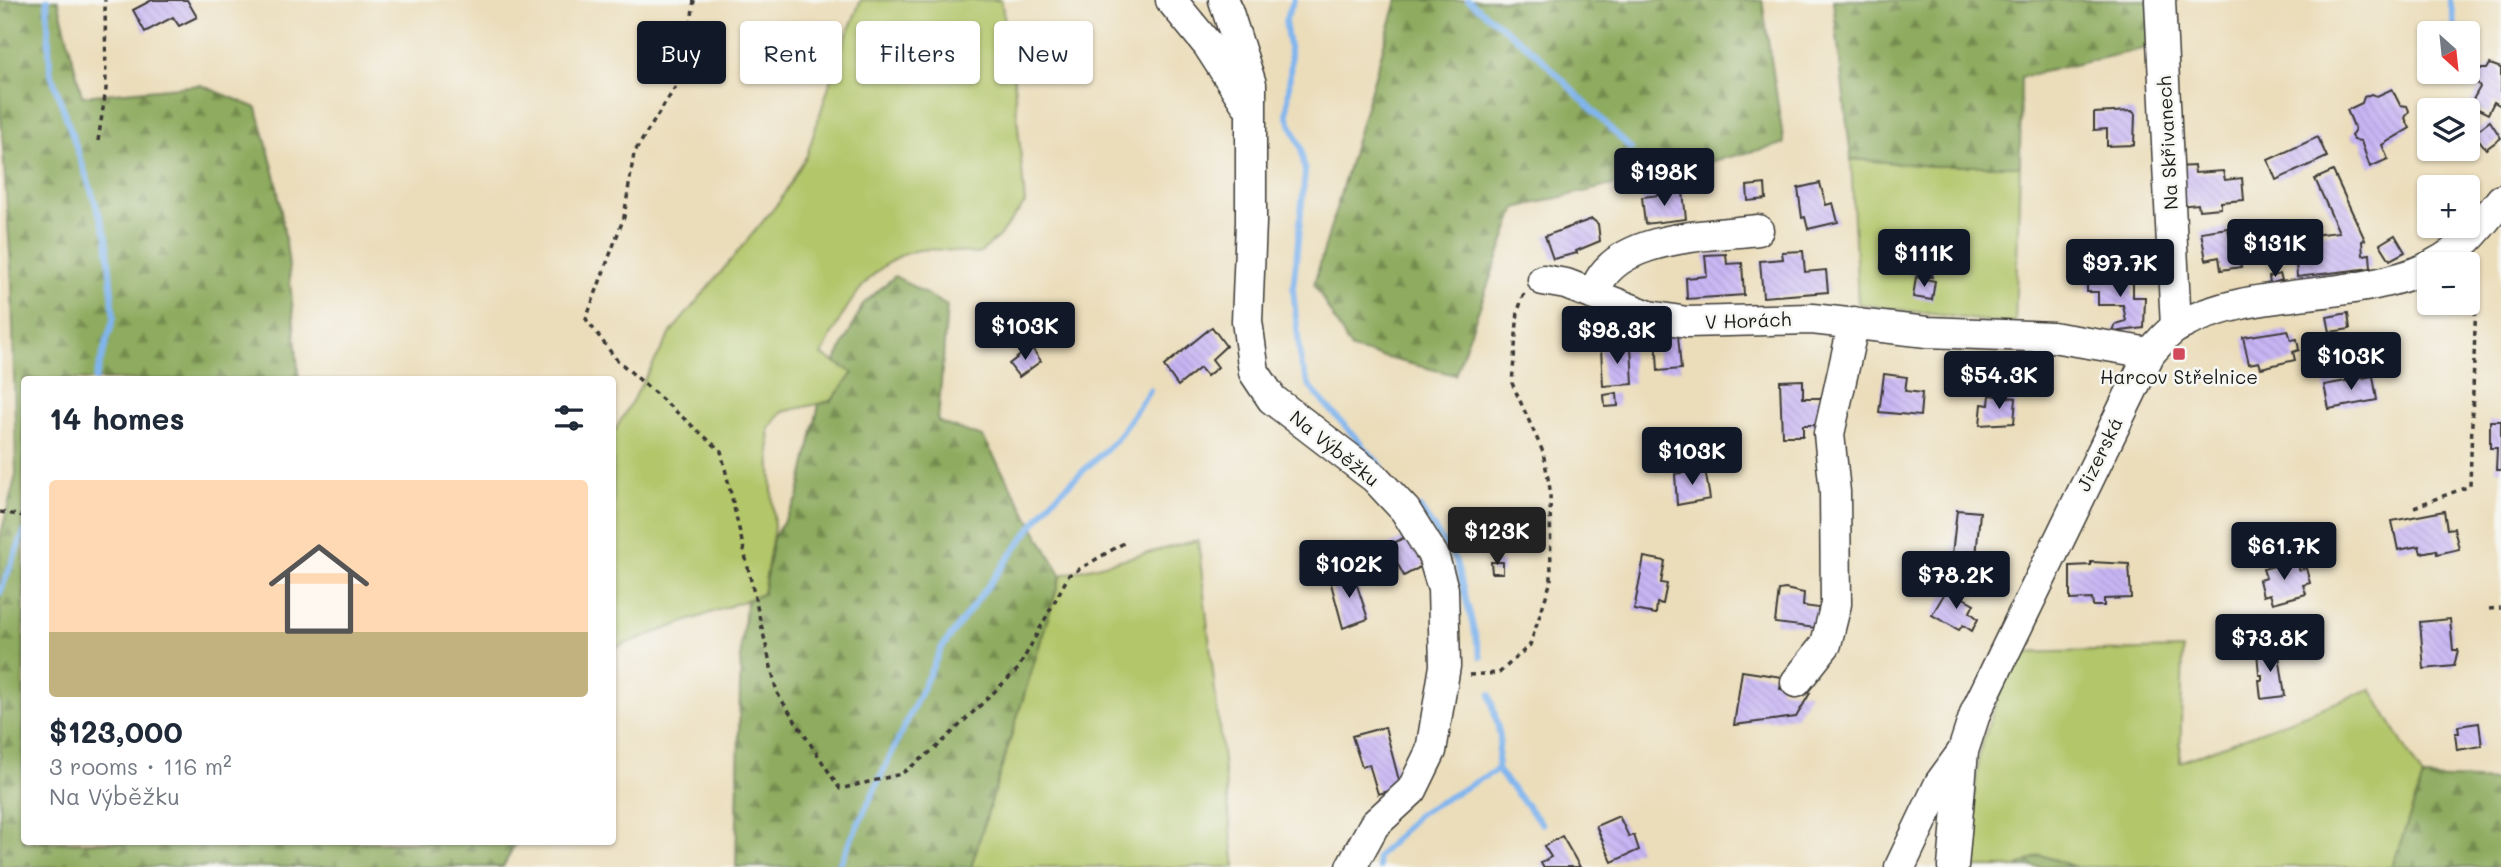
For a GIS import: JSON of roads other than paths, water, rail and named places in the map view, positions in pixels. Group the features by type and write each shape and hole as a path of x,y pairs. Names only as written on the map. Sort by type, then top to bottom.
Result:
{"street":[{"path":"1171,0 1208,45 1251,112"},
{"name":"Na Výběžku","path":"1224,0 1251,84 1251,222 1247,321 1254,372 1272,399 1375,478 1405,510 1420,532 1438,569 1443,589 1445,666 1432,751 1406,797 1365,837 1351,867"},
{"name":"Na Skřivanech","path":"2160,0 2176,327"},
{"path":"2453,252 2478,231 2501,200"},
{"path":"1594,295 1597,281 1627,253 1679,239 1758,230"},
{"name":"Jizerská","path":"1953,867 1963,751 1976,711 2035,583 2150,353 2176,327 2246,304 2374,285 2417,271"},
{"name":"V Horách","path":"1542,280 1566,284 1649,316 1687,322 1812,319 1927,332 2053,337 2150,353"},
{"path":"1796,682 1826,644 1836,604 1835,504 1829,434 1854,322"},
{"name":"Jizerská","path":"1900,867 1940,783 1963,751"}],"waterway":[{"path":"47,0 50,70 107,237 114,317 96,376"},
{"path":"1294,0 1285,21 1291,60 1287,115 1301,148 1305,173 1293,289 1301,365 1310,387 1382,467"},
{"path":"1468,0 1538,55 1631,149"},
{"path":"2450,0 2454,21"},
{"path":"838,867 941,649 1051,501 1115,441 1150,390"},
{"path":"1420,508 1456,561 1481,657"},
{"path":"0,593 21,540"},
{"path":"1379,867 1377,858 1418,814 1497,770 1500,736 1490,695"},
{"path":"1497,770 1542,824"}],"place":[{"name":"Harcov Střelnice","path":"2179,354"}]}
